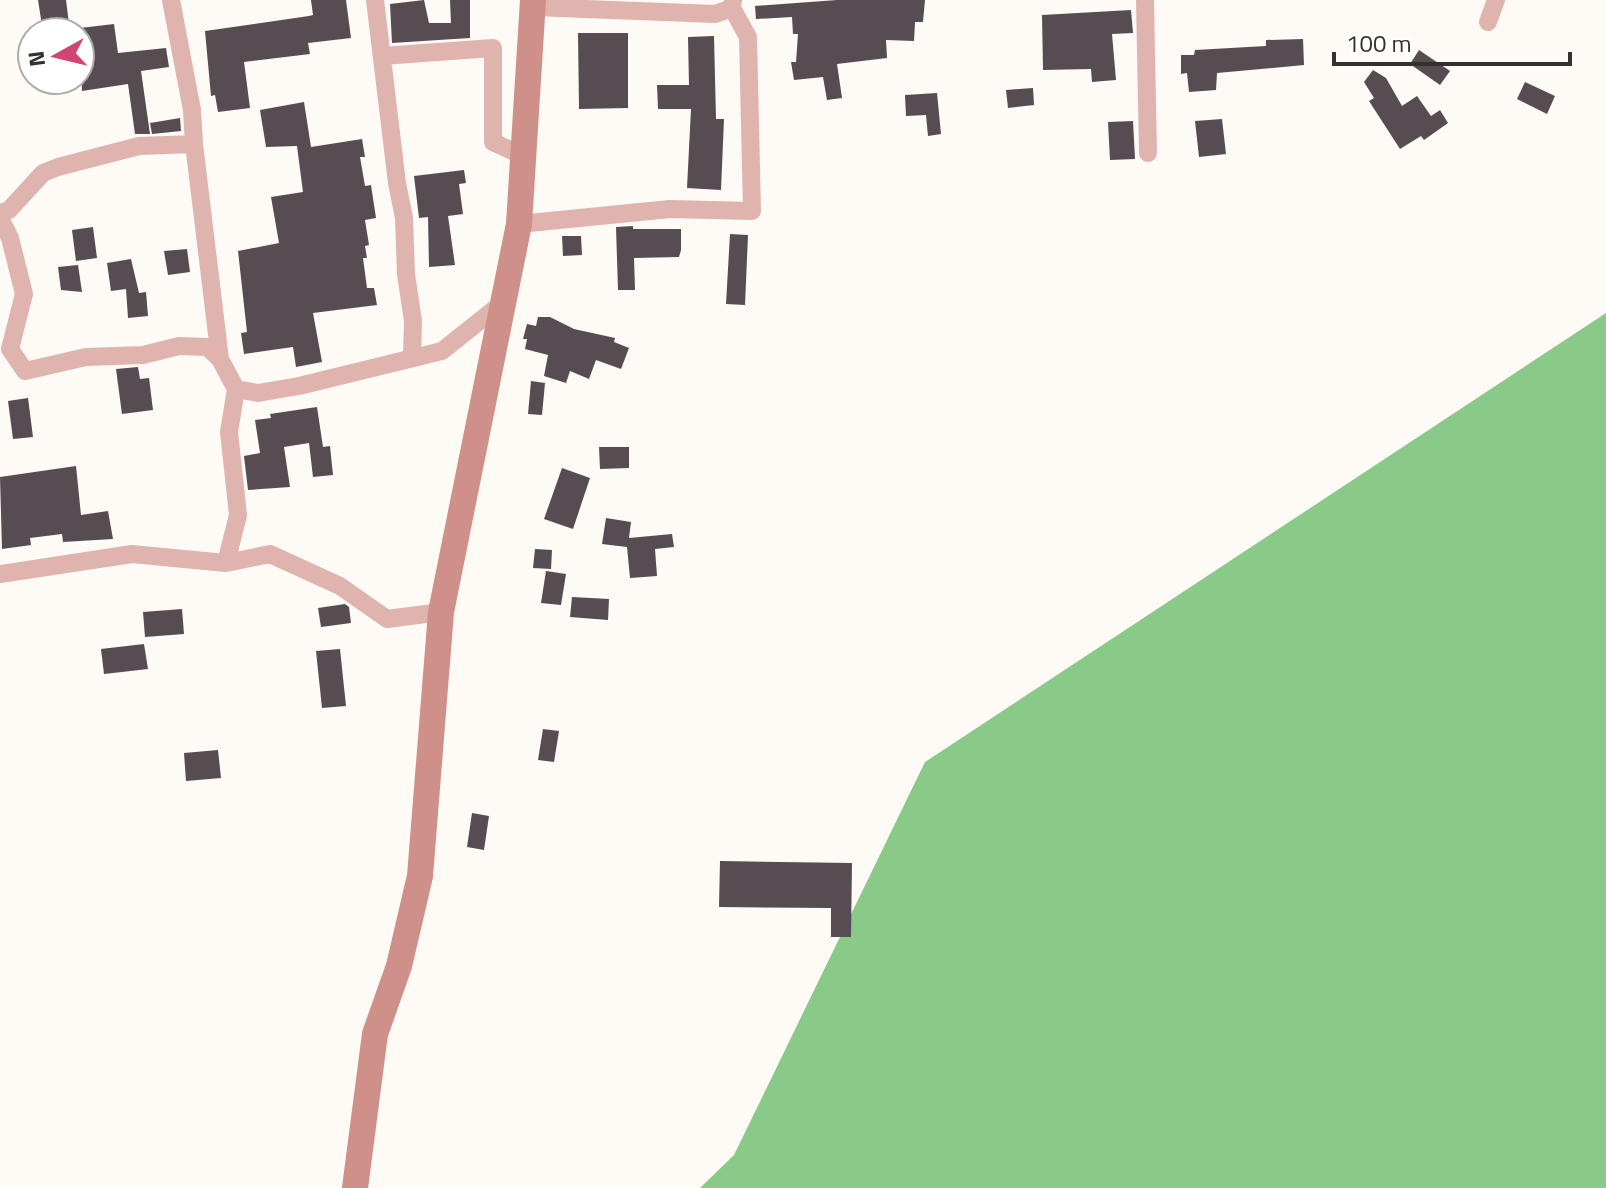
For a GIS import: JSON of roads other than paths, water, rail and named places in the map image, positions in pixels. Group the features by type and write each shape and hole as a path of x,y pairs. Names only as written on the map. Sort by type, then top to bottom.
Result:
{"main road":[{"path":"355,1188 375,1034 399,966 420,876 441,612 454,533 506,300 519,224 521,155 534,4"}],"street":[{"path":"171,0 192,110 220,359"},
{"path":"375,0 404,218 412,358"},
{"path":"1145,0 1148,153"},
{"path":"1488,22 1496,0"},
{"path":"519,224 670,209 752,211 748,37 732,4 715,14 695,14 534,4"},
{"path":"382,56 493,48 493,142 521,155"},
{"path":"194,144 139,146 58,167 43,173 0,216 10,238 24,294 10,349 22,370 86,357 143,355 179,346 207,347 220,359 236,389 229,432 238,515 226,563"},
{"path":"236,389 258,393 299,386 442,351 506,300"},
{"path":"413,338 435,352"},
{"path":"0,574 132,554 226,563 274,555 340,586 387,619 441,612"}]}
